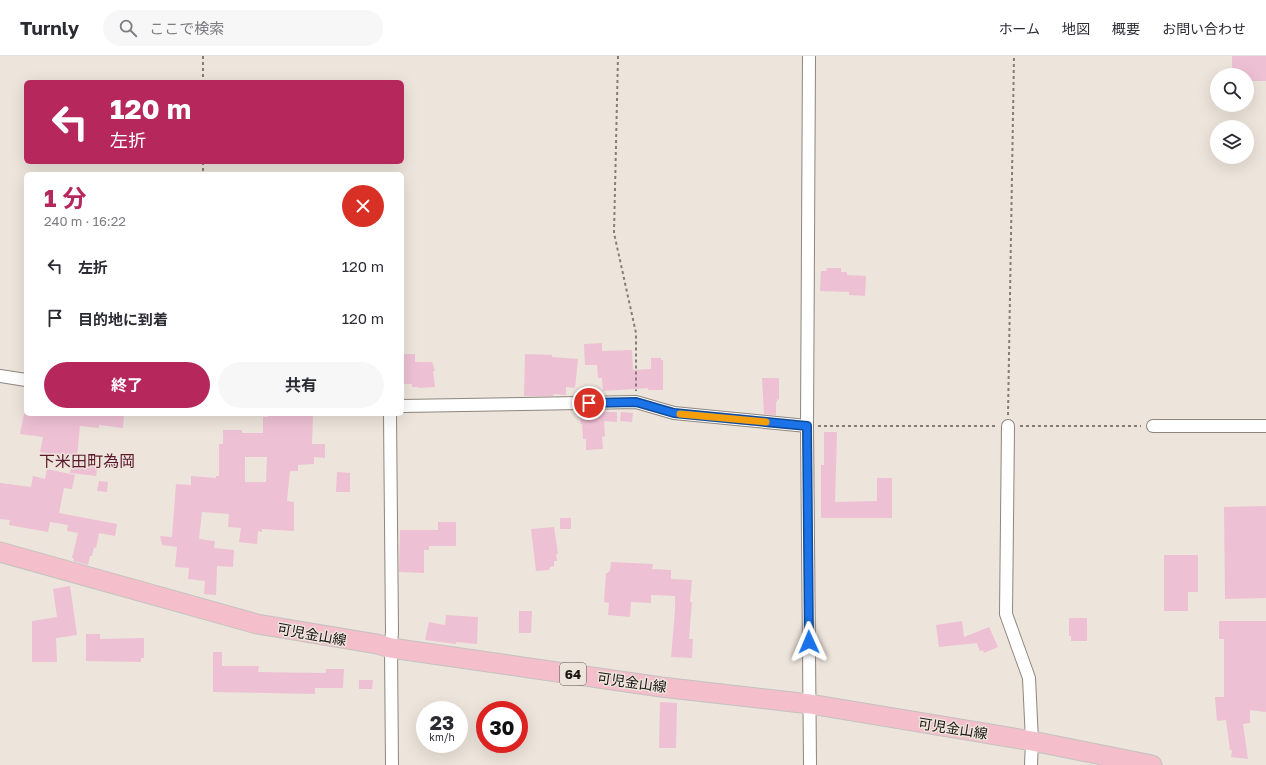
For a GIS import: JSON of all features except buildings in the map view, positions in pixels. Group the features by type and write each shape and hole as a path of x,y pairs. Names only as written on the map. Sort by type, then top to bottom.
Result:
{"main road":[{"name":"可児金山線","path":"0,552 258,624 377,644 391,648 660,687 810,704 1032,741 1152,765"}],"street":[{"path":"809,56 807,426 810,765"},
{"path":"0,376 24,380"},
{"path":"404,406 636,402 674,413 807,426"},
{"path":"390,416 392,765"},
{"path":"1008,426 1006,614 1029,678 1032,741 1031,765"},
{"path":"1153,426 1266,426"}],"path":[{"path":"203,56 203,80"},
{"path":"618,56 614,233 636,333 636,402"},
{"path":"1008,426 1014,56"},
{"path":"807,426 1153,426"}],"slow traffic":[{"path":"680,414 766,422"}],"district":[{"name":"下米田町為岡","path":"87,461"}],"route":[{"path":"589,403 636,402 674,413 807,426 809,642"}]}
